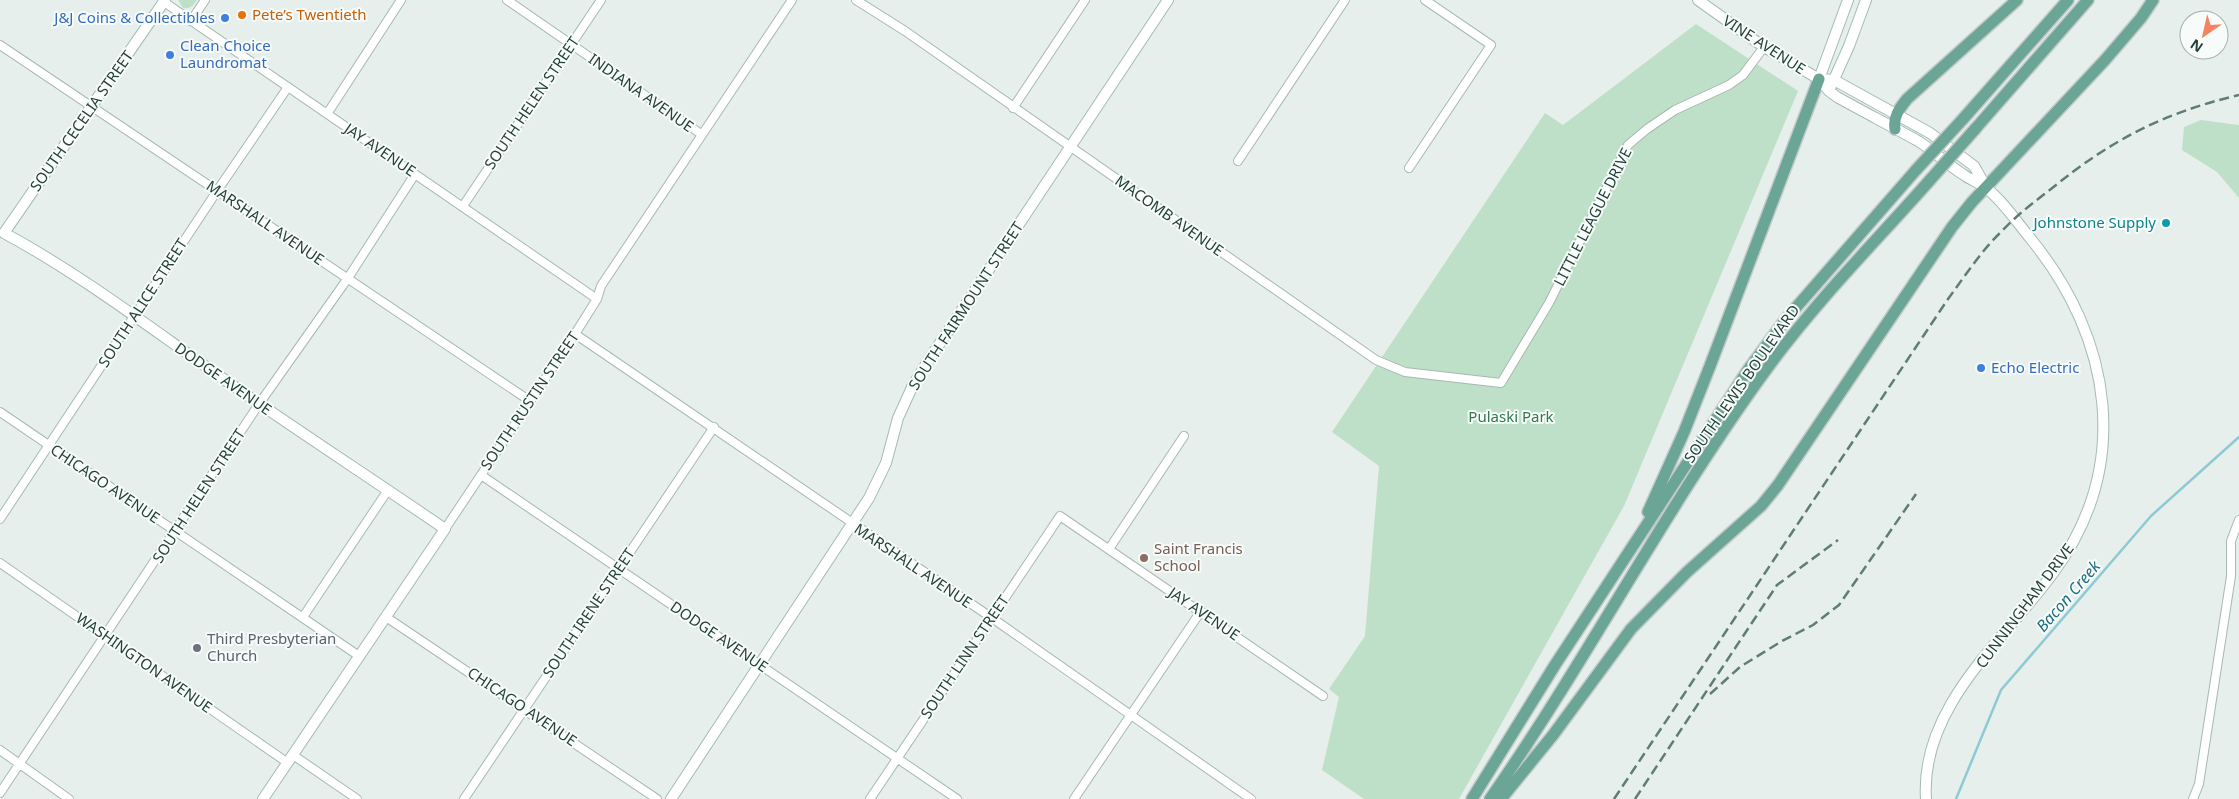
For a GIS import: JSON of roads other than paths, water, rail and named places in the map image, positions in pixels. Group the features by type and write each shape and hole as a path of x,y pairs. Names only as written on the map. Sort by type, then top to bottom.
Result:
{"main road":[{"path":"1895,129 1894,121 1896,114 1906,99 2017,0"},
{"name":"SOUTH LEWIS BOULEVARD","path":"1472,799 1626,555 1724,405 1786,319 2068,0"},
{"name":"SOUTH LEWIS BOULEVARD","path":"1490,799 1558,698 1713,449 1774,359 1814,308 1930,180 2088,0"},
{"path":"1501,799 1553,734 1631,629 1687,572 1744,522 1778,485 1952,227 2105,60 2141,18 2153,0"},
{"path":"1626,555 1684,432 1819,79"}],"street":[{"path":"191,21 204,0"},
{"path":"327,114 401,0"},
{"name":"INDIANA AVENUE","path":"507,0 701,134"},
{"name":"SOUTH HELEN STREET","path":"463,206 601,0"},
{"name":"SOUTH RUSTIN STREET","path":"263,799 530,402 575,334 597,298 602,286 701,134 792,0"},
{"name":"MACOMB AVENUE","path":"856,0 905,31 1376,360 1405,372 1501,383"},
{"path":"1013,108 1085,0"},
{"name":"SOUTH FAIRMOUNT STREET","path":"670,799 852,524 879,480 898,418 914,385 1168,0"},
{"path":"1238,161 1345,0"},
{"path":"1409,168 1492,45 1426,0"},
{"name":"VINE AVENUE","path":"1698,0 1764,47 1819,79 1829,91"},
{"path":"1848,0 1819,79 1834,80 1930,133 1974,166 1986,188"},
{"path":"1829,91 1849,46 1866,0"},
{"name":"JAY AVENUE","path":"164,1 597,298"},
{"name":"SOUTH CECELIA STREET","path":"1,235 164,1"},
{"name":"MARSHALL AVENUE","path":"0,45 530,402"},
{"name":"LITTLE LEAGUE DRIVE","path":"1501,383 1549,303 1628,145 1675,110 1729,85 1743,75 1764,47"},
{"name":"SOUTH ALICE STREET","path":"0,519 288,87"},
{"name":"CUNNINGHAM DRIVE","path":"1829,91 1918,142 1963,175 1986,188 2040,250 2070,298 2086,334 2100,378 2104,419 2104,444 2092,500 2082,528 2052,575 1970,676 1950,704 1934,737 1928,758 1925,786 1926,799"},
{"name":"SOUTH HELEN STREET","path":"0,792 176,532 259,404 348,278 415,174"},
{"name":"DODGE AVENUE","path":"1,235 43,256 134,316 259,404 445,529"},
{"name":"MARSHALL AVENUE","path":"575,334 992,618 1251,799"},
{"name":"CHICAGO AVENUE","path":"0,412 360,656"},
{"name":"SOUTH IRENE STREET","path":"464,799 714,427"},
{"path":"1109,549 1184,436"},
{"name":"DODGE AVENUE","path":"481,475 957,799"},
{"path":"303,617 388,490"},
{"name":"JAY AVENUE","path":"1060,516 1202,611 1323,696"},
{"name":"SOUTH LINN STREET","path":"870,799 1060,516"},
{"path":"2193,799 2199,784 2231,576 2231,541 2239,520"},
{"name":"WASHINGTON AVENUE","path":"0,563 290,759 357,799"},
{"path":"1074,799 1202,611"},
{"name":"CHICAGO AVENUE","path":"386,617 657,799"},
{"path":"0,750 69,799"}],"waterway":[{"name":"Bacon Creek","path":"1956,799 2001,690 2151,516 2239,437"}],"railway":[{"path":"1614,799 1948,299 1987,247 2032,204 2073,172 2117,142 2139,130 2186,110 2239,95"},
{"path":"1710,694 1740,667 1782,641 1813,625 1839,605 1916,494"},
{"path":"1635,799 1777,585 1838,540"}],"place":[{"name":"Pete’s Twentieth","path":"242,15"},
{"name":"J&J Coins & Collectibles","path":"225,18"},
{"name":"Clean Choice Laundromat","path":"170,55"},
{"name":"Johnstone Supply","path":"2166,223"},
{"name":"Echo Electric","path":"1981,368"},
{"name":"Saint Francis School","path":"1144,558"},
{"name":"Third Presbyterian Church","path":"197,648"}],"park label":[{"name":"Pulaski Park","path":"1511,417"}]}
